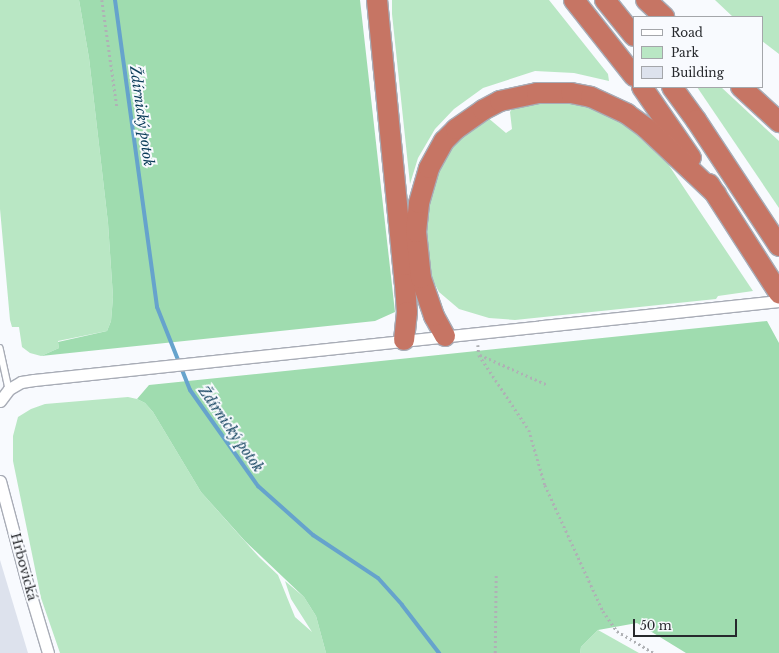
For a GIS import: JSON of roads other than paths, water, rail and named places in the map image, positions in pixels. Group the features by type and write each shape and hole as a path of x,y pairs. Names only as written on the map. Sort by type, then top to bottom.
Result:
{"highway":[{"path":"377,0 405,284 407,312 404,340"},
{"path":"574,0 633,75"},
{"path":"605,0 633,35"},
{"path":"646,0 663,16"},
{"path":"643,88 716,194 779,293"},
{"path":"673,88 696,120 779,246"},
{"path":"742,88 779,122"},
{"path":"445,336 434,316 421,278 416,232 419,203 429,168 444,141 456,129 483,110 500,101 537,93 571,93 591,97 627,114 646,128 716,194"}],"street":[{"path":"0,401 10,389 21,382 34,380 135,368 779,301"},
{"name":"Hrbovická","path":"0,481 26,579 48,653"}],"lane":[{"path":"0,348 10,389"}],"waterway":[{"name":"Ždírnický potok","path":"115,0 157,307 190,390 258,486 313,535 378,578 402,605 439,653"}]}
